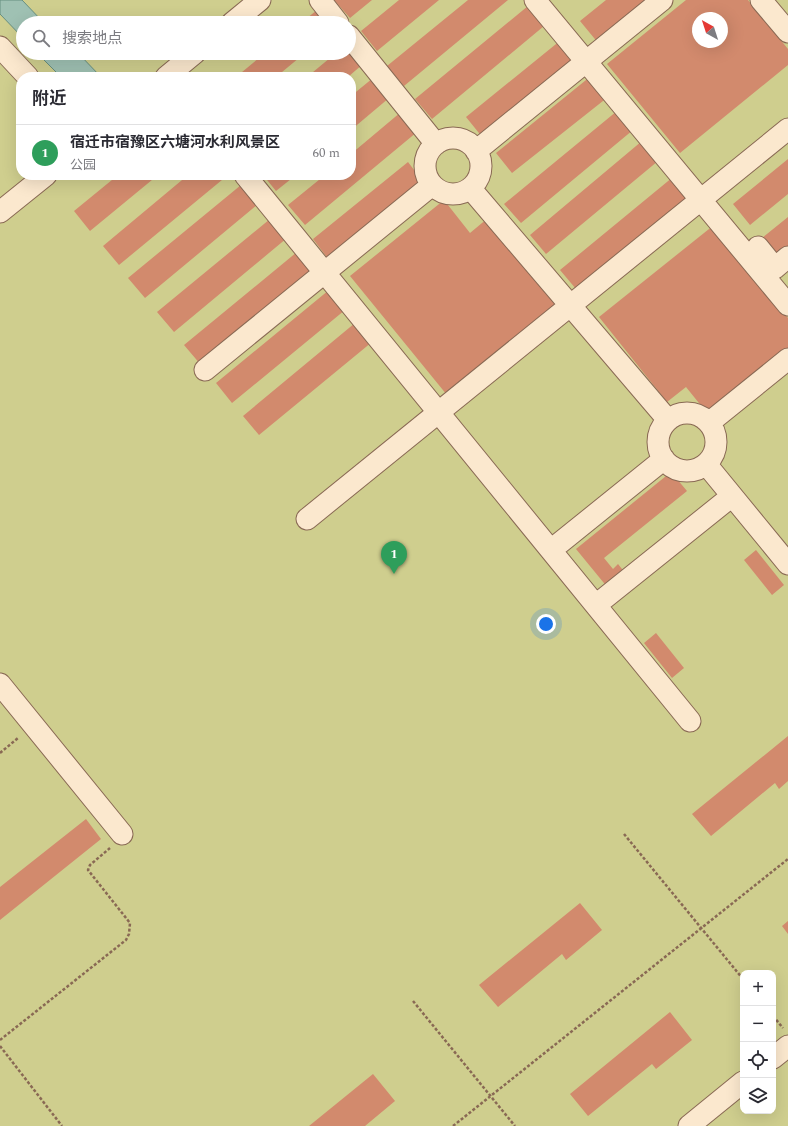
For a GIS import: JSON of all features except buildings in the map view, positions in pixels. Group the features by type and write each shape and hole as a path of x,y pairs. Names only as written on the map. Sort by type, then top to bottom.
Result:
{"street":[{"path":"241,16 260,0"},
{"path":"320,0 333,16"},
{"path":"535,0 788,305"},
{"path":"476,151 662,0"},
{"path":"761,0 788,32"},
{"path":"356,45 436,144"},
{"path":"0,47 23,72"},
{"path":"172,72 187,60"},
{"path":"307,519 788,129"},
{"path":"449,138 458,138 467,141 476,151 482,164 481,173 477,182 471,189 453,195 444,193 432,186 429,182 425,173 425,164 427,155 436,144 449,138"},
{"path":"0,212 40,180"},
{"path":"249,180 690,721"},
{"path":"205,370 432,186"},
{"path":"471,189 668,420"},
{"path":"735,242 746,232 775,268 788,257"},
{"path":"710,422 788,359"},
{"path":"685,412 702,416 710,422 717,439 716,448 712,457 706,464 698,469 687,471 678,469 664,459 659,448 658,437 668,420 685,412"},
{"path":"552,550 664,459"},
{"path":"706,464 788,564"},
{"path":"596,605 732,496"},
{"path":"0,684 122,834"},
{"path":"776,1056 788,1046"},
{"path":"689,1126 740,1084"}],"path":[{"path":"0,753 34,726"},
{"path":"0,1040 126,940 129,934 130,923 88,870 90,866 119,840 122,834"},
{"path":"624,834 740,975"},
{"path":"453,1126 788,858"},
{"path":"413,1001 515,1126"},
{"path":"776,1020 788,1034"},
{"path":"0,1046 62,1126"}],"shaded area":[{"path":"0,0 788,0 788,1126 0,1126"},
{"path":"0,0 22,0 37,16 16,16 16,31 0,14"},
{"path":"44,60 85,60 96,72 56,72"}],"place":[{"name":"宿迁市宿豫区六塘河水利风景区","path":"394,574"}]}
